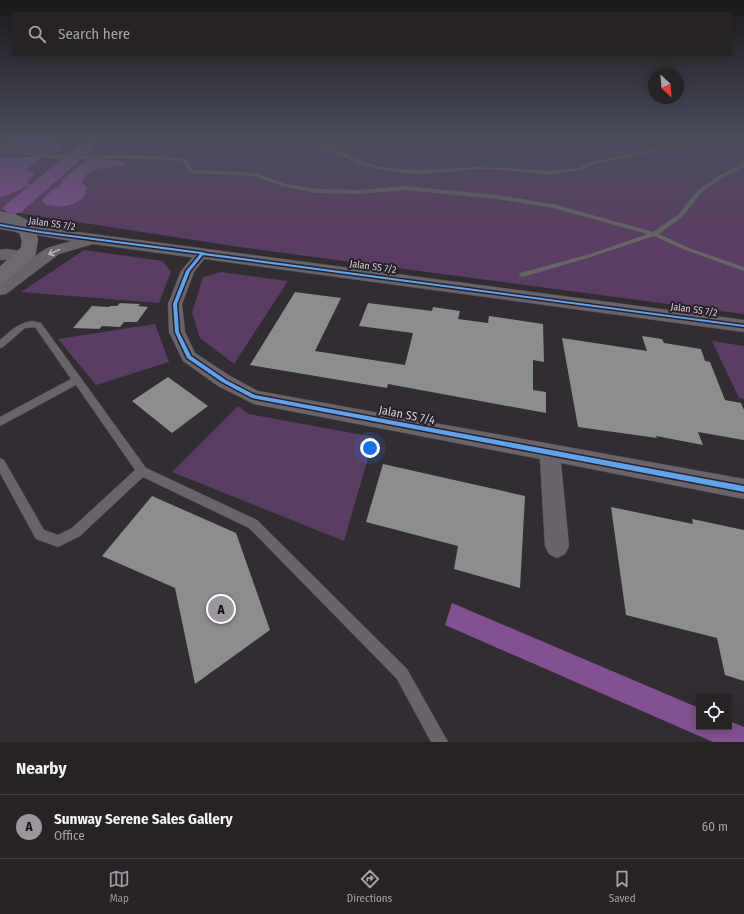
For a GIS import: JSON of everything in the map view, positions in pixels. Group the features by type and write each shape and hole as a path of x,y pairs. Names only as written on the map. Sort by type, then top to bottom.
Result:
{"main road":[{"path":"0,218 12,221 26,228 30,240 28,252 0,277"},
{"path":"0,229 7,231 14,239 13,251 0,263"}],"street":[{"name":"Jalan SS 7/2","path":"0,218 48,226 105,240"},
{"name":"Jalan SS 7/2","path":"0,225 40,232 744,326"},
{"path":"0,290 53,251 79,243 105,240"},
{"name":"Jalan SS 7/4","path":"203,253 188,271 175,304 177,332 189,357 224,381 254,397 744,489"},
{"path":"0,255 24,255 22,267 0,290"},
{"path":"550,452 557,546"}],"lane":[{"path":"201,172 256,175 284,185 317,191 360,192 405,188 497,197 553,206 654,234 687,249 744,269"},
{"path":"401,172 426,172"},
{"path":"534,172 548,173 559,172"},
{"path":"523,275 592,255 654,234 681,215 700,191 731,172"},
{"path":"0,345 24,325 33,323 38,325 142,471 253,524 402,674 440,742"},
{"path":"0,422 77,380"},
{"path":"0,463 40,535 58,541 76,532 142,471"}],"shaded area":[{"path":"0,172 744,172 744,314 239,247 0,210"},
{"path":"0,172 35,173 27,182 30,185 0,198"},
{"path":"73,172 91,172 84,177 82,183 87,187 82,198 77,202 64,206 45,204 42,200 52,190 59,187 63,179"},
{"path":"84,250 163,261 171,272 159,303 21,292"},
{"path":"221,272 288,281 234,364 200,338 192,313 203,277"},
{"path":"155,324 169,362 96,385 58,339"},
{"path":"712,341 744,346 744,399 739,398"},
{"path":"238,406 249,414 374,437 344,541 172,472"},
{"path":"452,603 696,707 696,730 732,730 732,722 744,727 744,742 713,742 445,625"}],"building":[{"path":"295,292 341,298 315,351 405,365 413,333 359,326 368,303 432,311 433,307 460,311 458,319 488,323 489,316 543,324 544,362 533,360 533,390 546,392 546,413 388,384 387,388 250,365"},
{"path":"120,303 140,304 138,306 148,307 137,322 124,322 120,327 102,326 99,329 73,328 92,306 109,307 117,306"},
{"path":"642,336 662,339 664,343 701,349 705,361 710,362 725,400 741,403 744,410 744,440 698,432 703,445 656,436 657,438 578,427 562,338 647,351"},
{"path":"168,377 208,406 172,433 132,401"},
{"path":"383,464 525,496 520,588 454,569 458,546 366,522"},
{"path":"152,496 236,533 270,630 195,684 175,588 102,556"},
{"path":"611,507 693,524 692,519 744,530 744,681 725,675 717,638 626,615"}],"waterway":[{"path":"14,208 57,172"}],"cycle path":[{"path":"0,225 40,232 744,326"},
{"path":"203,253 188,271 175,304 177,332 189,357 224,381 254,397 744,489"}],"place":[{"name":"Sunway Serene Sales Gallery","path":"221,609"}]}
